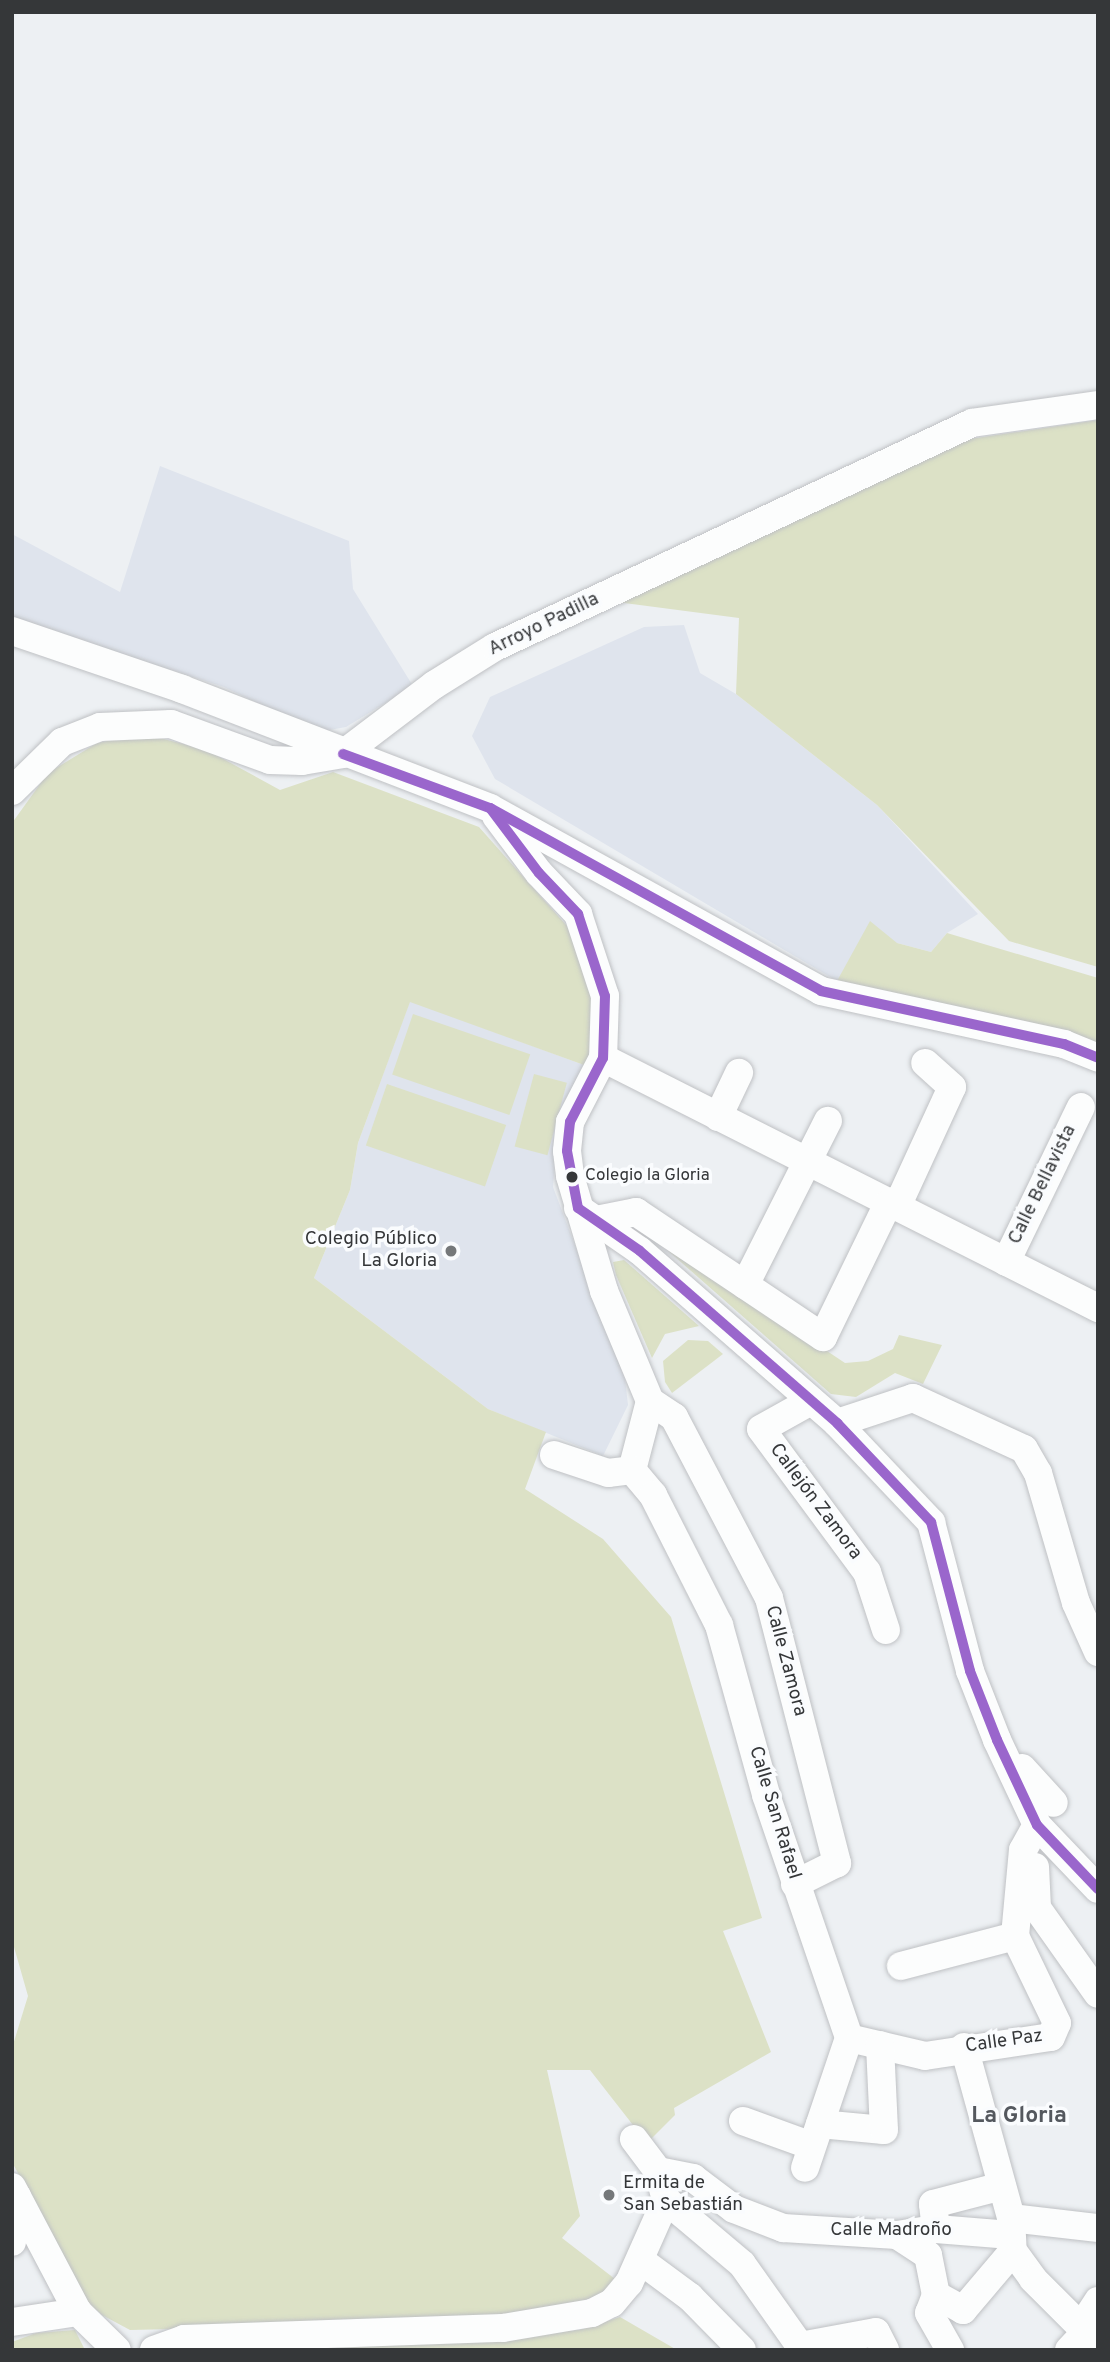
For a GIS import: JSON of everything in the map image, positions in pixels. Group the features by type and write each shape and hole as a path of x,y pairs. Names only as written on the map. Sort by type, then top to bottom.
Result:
{"street":[{"name":"Arroyo Padilla","path":"12,791 62,742 100,727 171,724 270,760 302,761 342,754 434,685 495,647 960,429 1098,405"},
{"path":"12,631 182,690 342,754 490,808 821,991 1064,1044 1098,1058"},
{"path":"490,808 539,873 578,914 605,996 603,1058 570,1122 567,1151 587,1214 604,1291 650,1401 632,1470 608,1473 554,1455"},
{"name":"Calle Bellavista","path":"603,1058 1098,1308"},
{"path":"587,1214 636,1212 823,1337 888,1204 901,1198 952,1087 925,1063"},
{"path":"718,1117 739,1073"},
{"name":"Calle Bellavista","path":"1006,1262 1081,1107"},
{"path":"745,1285 828,1121"},
{"path":"587,1214 640,1251 837,1423 931,1522 970,1671 997,1740 1092,1882"},
{"path":"837,1423 913,1398 1024,1449 1038,1473 1076,1603 1098,1652"},
{"name":"Calle Zamora","path":"650,1401 674,1417 769,1598 837,1863 796,1884"},
{"name":"Callejón Zamora","path":"811,1401 761,1429 867,1572 886,1630"},
{"name":"Calle San Rafael","path":"632,1470 653,1495 719,1625 796,1884 849,2038"},
{"path":"901,1966 1015,1936 1023,1850 1047,1818"},
{"path":"1047,1818 1035,1859 1037,1908 1098,1994"},
{"name":"Calle Paz","path":"849,2038 925,2056 1051,2037 1057,2023 1015,1936"},
{"path":"812,2146 849,2038"},
{"path":"743,2121 812,2146 884,2130 880,2045"},
{"path":"964,2048 1002,2186 1012,2235 1032,2279 1083,2338 1098,2301"},
{"path":"634,2139 658,2171 666,2200 742,2264 800,2346 876,2332 885,2350"},
{"name":"Calle Madroño","path":"658,2171 693,2178 734,2209 783,2228 897,2235 936,2229 1012,2235 1098,2228"},
{"path":"936,2229 933,2204 1002,2186"},
{"path":"12,2242 14,2192"},
{"path":"14,2192 78,2312 117,2350"},
{"path":"155,2350 184,2339 503,2328 571,2319 612,2303 640,2260 666,2200"},
{"path":"897,2235 928,2255 936,2295 929,2313 950,2350"},
{"path":"936,2295 963,2309 1012,2235"},
{"path":"640,2260 690,2297 742,2350"},
{"path":"12,2322 78,2312"}],"shaded area":[{"path":"160,466 349,541 353,589 413,686 346,727 318,732 224,687 12,619 12,534 120,592"},
{"path":"684,625 700,673 736,694 877,805 978,914 947,933 931,952 897,943 847,966 837,981 495,779 472,736 490,697 644,627"},
{"name":"Colegio Público La Gloria","path":"410,1001 584,1065 558,1118 553,1187 625,1379 628,1405 603,1456 488,1409 314,1278 350,1190 358,1143"}],"green space":[{"path":"1098,420 1098,967 1009,941 877,805 736,694 739,618 609,601 963,440"},
{"path":"144,734 207,750 280,790 333,772 479,827 567,926 594,990 595,1046 584,1065 410,1002 358,1143 350,1190 314,1278 488,1409 546,1432 525,1489 603,1539 671,1617 762,1918 723,1931 771,2052 674,2108 675,2115 647,2143 590,2070 547,2070 580,2216 562,2238 615,2279 602,2298 463,2322 130,2330 102,2315 85,2300 12,2162 12,2048 28,1996 12,1940 12,823 48,773 97,743"},
{"path":"870,921 897,943 931,952 947,933 1098,978 1098,1058 837,981"},
{"path":"413,1014 530,1054 509,1115 392,1075"},
{"path":"534,1074 567,1083 547,1155 515,1146"},
{"path":"387,1084 506,1125 485,1186 366,1145"},
{"path":"641,1227 845,1363 868,1361 893,1349 899,1335 942,1345 923,1384 895,1373 856,1397 831,1394"},
{"path":"624,1260 699,1326 665,1334 652,1358 616,1275 613,1262"},
{"path":"688,1340 708,1341 723,1354 672,1393 665,1382 663,1361"},
{"path":"620,2317 677,2350 285,2350 579,2330"},
{"path":"75,2330 85,2350 12,2350 12,2342 36,2333"}],"transit line":[{"path":"343,754 490,808 821,991 1064,1044 1098,1058"},
{"path":"490,808 539,873 578,914 605,996 603,1058 570,1122 567,1151 578,1208 640,1251 837,1423 931,1522 970,1671 997,1740 1037,1825 1098,1889"}],"place":[{"name":"Colegio la Gloria","path":"572,1177"},
{"name":"Colegio Público La Gloria","path":"451,1251"},
{"name":"Ermita de San Sebastián","path":"609,2195"}],"district":[{"name":"La Gloria","path":"1019,2117"}]}
